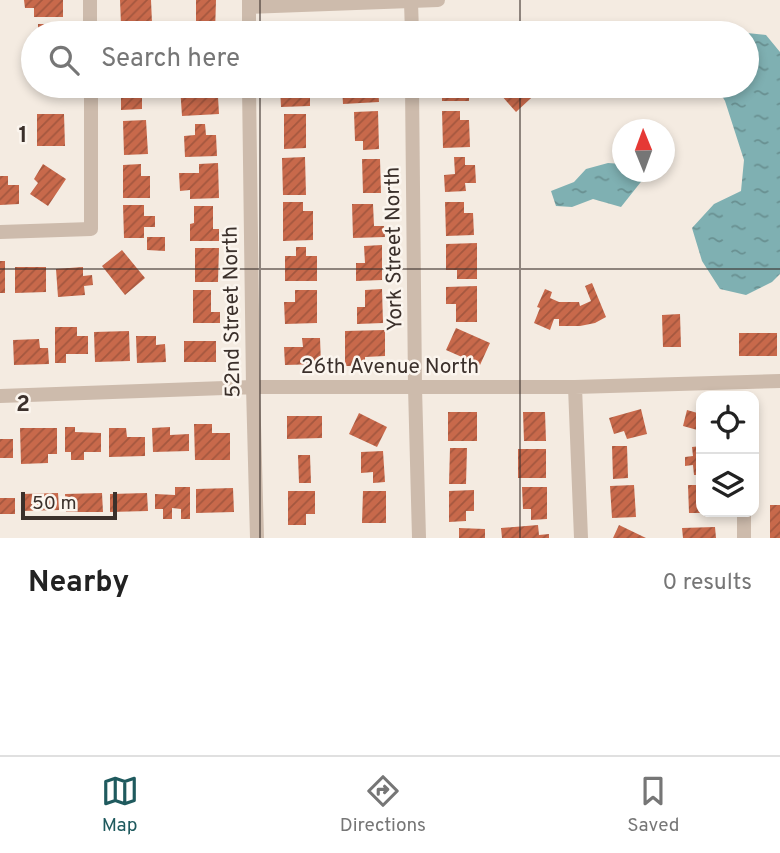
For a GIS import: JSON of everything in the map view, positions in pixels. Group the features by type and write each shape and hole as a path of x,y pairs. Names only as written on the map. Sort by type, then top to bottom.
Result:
{"street":[{"path":"90,0 90,21"},
{"path":"249,4 438,0"},
{"path":"411,2 412,21"},
{"path":"0,232 91,229 90,98"},
{"name":"52nd Street North","path":"250,98 257,538"},
{"name":"York Street North","path":"412,98 419,538"},
{"name":"26th Avenue North","path":"0,396 253,387 742,389 780,381"},
{"path":"575,387 581,538"},
{"path":"744,517 744,538"}],"water":[{"path":"759,34 766,35 780,52 780,274 772,282 746,295 720,289 702,261 692,228 714,204 741,191 744,160 723,98 759,98"},
{"path":"612,163 612,182 641,182 621,207 593,199 572,207 556,206 551,191 574,182 586,169"}],"building":[{"path":"24,0 63,0 63,17 34,17 34,8 25,8"},
{"path":"120,0 151,0 152,21 121,21"},
{"path":"196,0 216,0 215,21 196,21"},
{"path":"121,98 142,98 142,109 121,110"},
{"path":"181,98 218,98 219,114 182,116"},
{"path":"281,98 310,98 310,106 281,107"},
{"path":"343,98 379,98 379,102 343,104"},
{"path":"442,98 469,98 469,101 442,101"},
{"path":"504,98 531,98 516,112"},
{"path":"378,111 379,149 363,150 363,141 355,141 354,112"},
{"path":"442,111 460,111 460,120 469,120 470,147 443,148"},
{"path":"37,114 64,114 65,146 37,146"},
{"path":"284,114 306,114 306,148 284,149"},
{"path":"146,120 148,154 124,155 123,121"},
{"path":"195,124 205,124 206,135 216,135 217,156 185,157 184,136 195,135"},
{"path":"305,157 306,195 283,195 282,158"},
{"path":"454,157 465,157 465,165 475,165 476,183 465,183 466,191 445,192 444,175 455,174"},
{"path":"362,159 380,159 381,193 363,193"},
{"path":"218,163 219,198 190,199 190,190 180,191 179,173 199,173 199,164"},
{"path":"43,164 66,179 48,206 30,194 38,183 34,179"},
{"path":"141,164 141,176 150,176 150,198 123,198 123,165"},
{"path":"0,176 8,176 8,185 19,185 19,204 0,205"},
{"path":"283,202 303,202 303,211 313,211 313,240 283,241"},
{"path":"445,202 464,202 464,213 473,213 474,235 446,236"},
{"path":"352,204 373,204 374,226 384,226 385,237 353,238"},
{"path":"123,205 144,205 144,216 155,216 155,227 144,227 144,238 124,238"},
{"path":"194,206 213,206 213,229 219,229 219,241 190,241"},
{"path":"147,237 165,237 165,251 147,250"},
{"path":"477,243 477,279 457,279 457,270 446,270 446,244"},
{"path":"382,245 382,280 356,281 356,263 365,263 364,246"},
{"path":"296,247 306,247 306,256 317,256 317,281 285,281 285,256 296,256"},
{"path":"195,248 219,248 218,282 195,282"},
{"path":"122,250 145,278 125,295 102,266"},
{"path":"0,261 5,261 5,293 0,293"},
{"path":"15,267 46,267 46,292 15,293"},
{"path":"83,267 83,276 92,275 93,285 84,286 85,295 58,297 56,269"},
{"path":"592,283 606,317 580,326 559,326 559,319 554,319 550,330 534,323 545,289 552,292 550,298 559,302 579,302 580,306 591,301 585,286"},
{"path":"477,286 477,322 456,322 456,304 446,304 446,287"},
{"path":"382,289 383,323 357,324 357,307 365,307 365,290"},
{"path":"193,290 211,290 211,312 220,312 220,323 193,323"},
{"path":"295,290 317,290 317,323 285,324 284,302 295,302"},
{"path":"680,314 681,347 663,347 662,315"},
{"path":"55,327 77,327 77,336 88,336 88,354 66,354 66,363 55,363"},
{"path":"456,328 490,343 480,365 446,350"},
{"path":"385,330 385,356 365,357 365,366 345,366 345,331"},
{"path":"129,331 130,361 95,362 94,332"},
{"path":"739,333 777,333 777,356 739,356"},
{"path":"136,336 156,336 156,345 165,344 166,362 137,363"},
{"path":"302,338 320,338 321,364 285,365 284,347 303,347"},
{"path":"39,339 40,348 48,348 49,364 14,365 13,340"},
{"path":"184,341 216,341 216,362 184,362"},
{"path":"641,409 647,434 627,439 624,431 614,434 609,418"},
{"path":"687,410 696,413 696,430 683,426"},
{"path":"448,412 477,412 477,441 448,441"},
{"path":"523,412 545,412 546,441 524,441"},
{"path":"359,413 387,427 377,447 349,434"},
{"path":"287,416 322,416 322,438 287,439"},
{"path":"194,424 212,424 212,433 230,433 230,460 195,460"},
{"path":"65,427 75,427 75,432 101,433 101,452 84,452 84,460 71,460 71,452 65,452"},
{"path":"170,427 170,435 189,434 189,451 153,452 152,428"},
{"path":"20,428 57,428 57,454 48,454 48,463 21,464"},
{"path":"109,428 126,428 127,437 145,437 145,456 109,457"},
{"path":"0,439 13,439 13,458 0,458"},
{"path":"612,446 627,446 628,478 613,479"},
{"path":"692,447 696,447 696,475 693,465 685,466 685,457 693,456"},
{"path":"450,448 467,448 466,484 449,484"},
{"path":"518,449 546,449 546,478 518,478"},
{"path":"383,451 385,482 373,483 373,472 361,473 361,452"},
{"path":"298,455 310,455 311,483 299,483"},
{"path":"634,485 636,517 612,518 610,486"},
{"path":"688,485 696,485 696,513 689,513"},
{"path":"175,487 190,487 190,519 181,519 181,509 172,508 172,519 163,519 163,509 155,509 155,494 175,495"},
{"path":"522,487 547,487 547,519 531,520 531,509 523,509"},
{"path":"233,488 234,512 196,513 196,489"},
{"path":"474,490 474,511 466,511 466,521 449,522 449,491"},
{"path":"288,491 315,491 315,514 306,514 306,525 288,525"},
{"path":"363,491 386,491 386,523 362,523"},
{"path":"58,493 59,510 21,511 21,494"},
{"path":"102,493 103,512 66,512 65,494"},
{"path":"147,493 148,511 110,512 110,494"},
{"path":"0,498 15,498 15,514 0,514"},
{"path":"770,505 780,505 780,538 770,538"},
{"path":"538,525 539,535 549,534 549,538 502,538 501,528"},
{"path":"619,525 646,538 613,538"},
{"path":"715,527 716,538 683,538 682,528"},
{"path":"459,528 485,529 485,538 459,538"}]}
